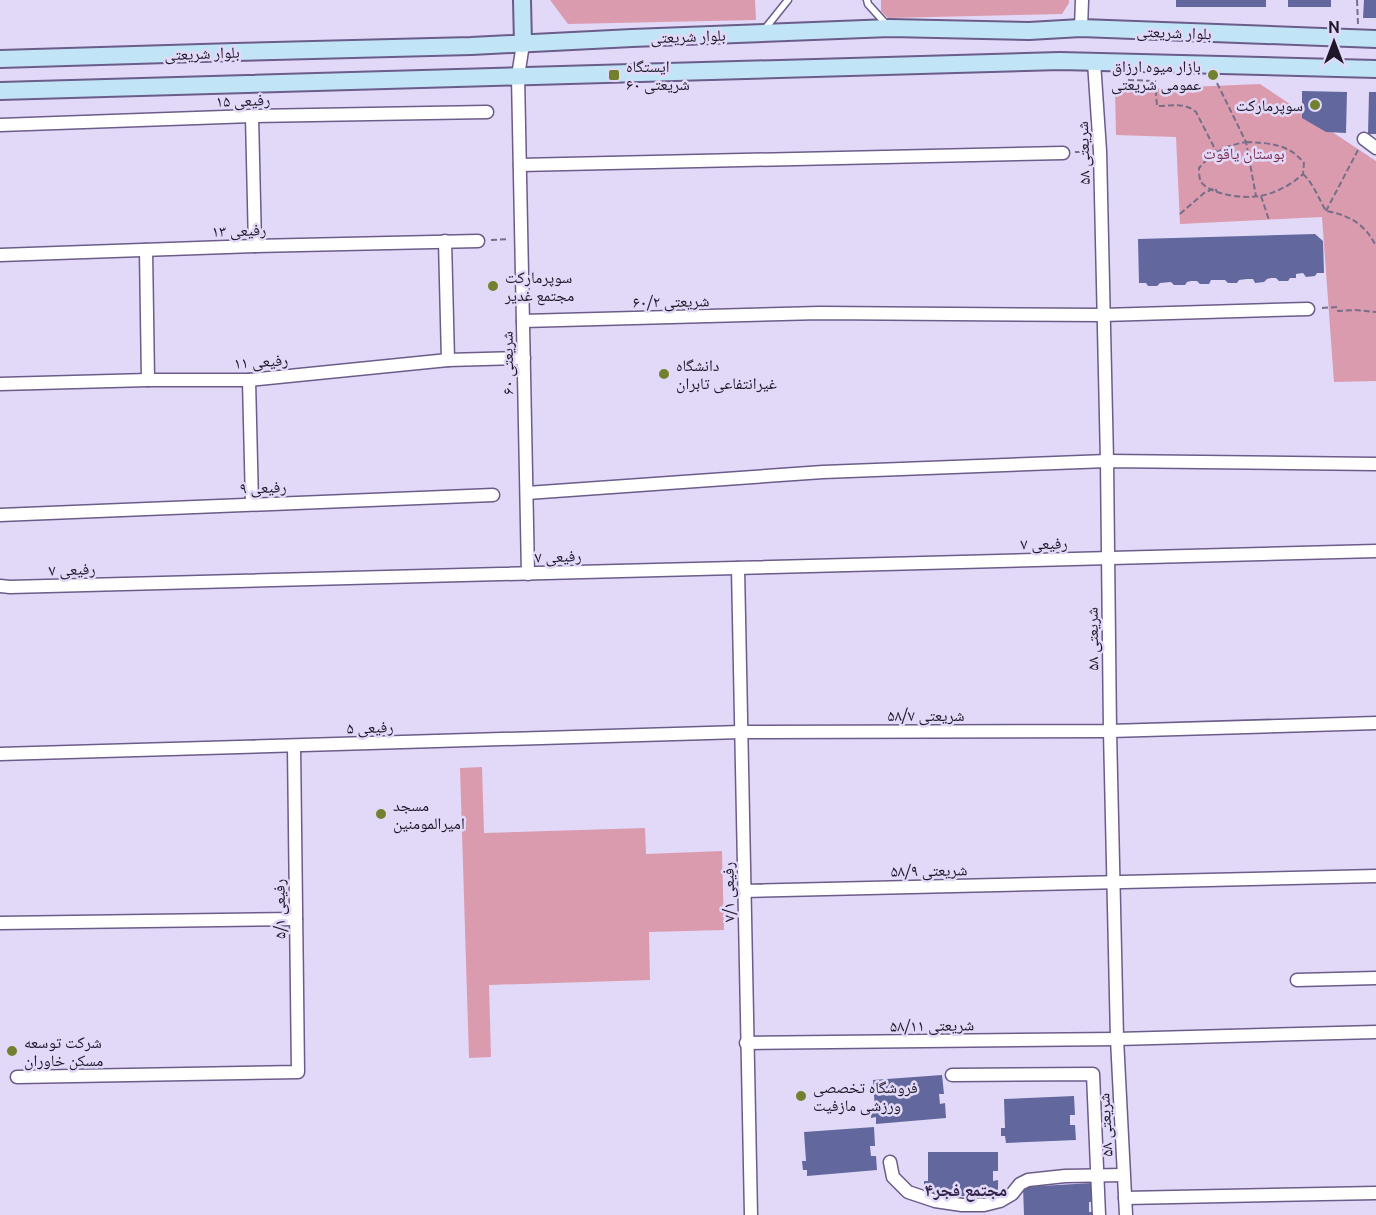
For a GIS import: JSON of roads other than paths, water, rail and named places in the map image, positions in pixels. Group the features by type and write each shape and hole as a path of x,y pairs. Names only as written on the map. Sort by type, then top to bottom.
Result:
{"main road":[{"path":"522,0 523,44"},
{"name":"بلوار شریعتی","path":"0,60 523,44 890,28 1029,32 1081,28 1376,39"},
{"name":"بلوار شریعتی","path":"0,91 1060,61 1376,69"}],"street":[{"path":"1081,28 1082,0"},
{"name":"شریعتی ۶۰","path":"523,44 518,76 528,574"},
{"name":"شریعتی ۵۸","path":"1094,62 1101,151 1110,731 1118,1039 1126,1215"},
{"name":"رفیعی ۱۵","path":"0,125 487,111"},
{"path":"252,116 255,246"},
{"path":"1370,139 1376,148"},
{"path":"520,165 1063,153"},
{"path":"445,241 448,360"},
{"name":"رفیعی ۱۳","path":"0,255 478,241"},
{"path":"146,250 148,380"},
{"name":"شریعتی ۶۰/۲","path":"523,321 820,313 1103,315 1308,309"},
{"name":"رفیعی ۱۱","path":"0,384 249,380 448,360 524,358"},
{"path":"249,380 252,504"},
{"path":"527,493 823,472 1107,461 1376,464"},
{"name":"رفیعی ۹","path":"0,515 493,495"},
{"name":"رفیعی ۷","path":"3,588 1376,551"},
{"name":"رفیعی ۷/۱","path":"738,568 751,1215"},
{"name":"شریعتی ۵۸/۷","path":"741,732 1110,731 1376,723"},
{"name":"رفیعی ۵","path":"0,754 741,732"},
{"name":"رفیعی ۵/۱","path":"17,1077 298,1072 294,746"},
{"name":"شریعتی ۵۸/۹","path":"744,891 1376,876"},
{"path":"0,923 296,919"},
{"path":"1297,980 1376,978"},
{"name":"شریعتی ۵۸/۱۱","path":"746,1044 1118,1039 1376,1032"},
{"path":"952,1075 1094,1074 1099,1215"},
{"path":"890,1162 893,1177 908,1192 935,1201 962,1205 984,1205 1000,1201 1028,1180 1065,1176 1124,1175"},
{"path":"1125,1198 1376,1193"}],"lane":[{"path":"761,34 788,0"},
{"path":"867,0 890,28"}],"place":[{"name":"ایستگاه شریعتی ۶۰","path":"614,75"},
{"name":"بازار میوه ارزاق عمومی شریعتی","path":"1213,75"},
{"name":"سوپرمارکت","path":"1315,105"},
{"name":"سوپرمارکت مجتمع غدیر","path":"493,286"},
{"name":"دانشگاه غیرانتفاعی تابران","path":"664,374"},
{"name":"مسجد امیرالمومنین","path":"381,814"},
{"name":"شرکت توسعه مسکن خاوران","path":"12,1051"},
{"name":"فروشگاه تخصصی ورزشی مازفیت","path":"801,1096"}],"district":[{"name":"مجتمع فجر۴","path":"966,1190"}],"park label":[{"name":"بوستان یاقوت","path":"1244,153"}]}
